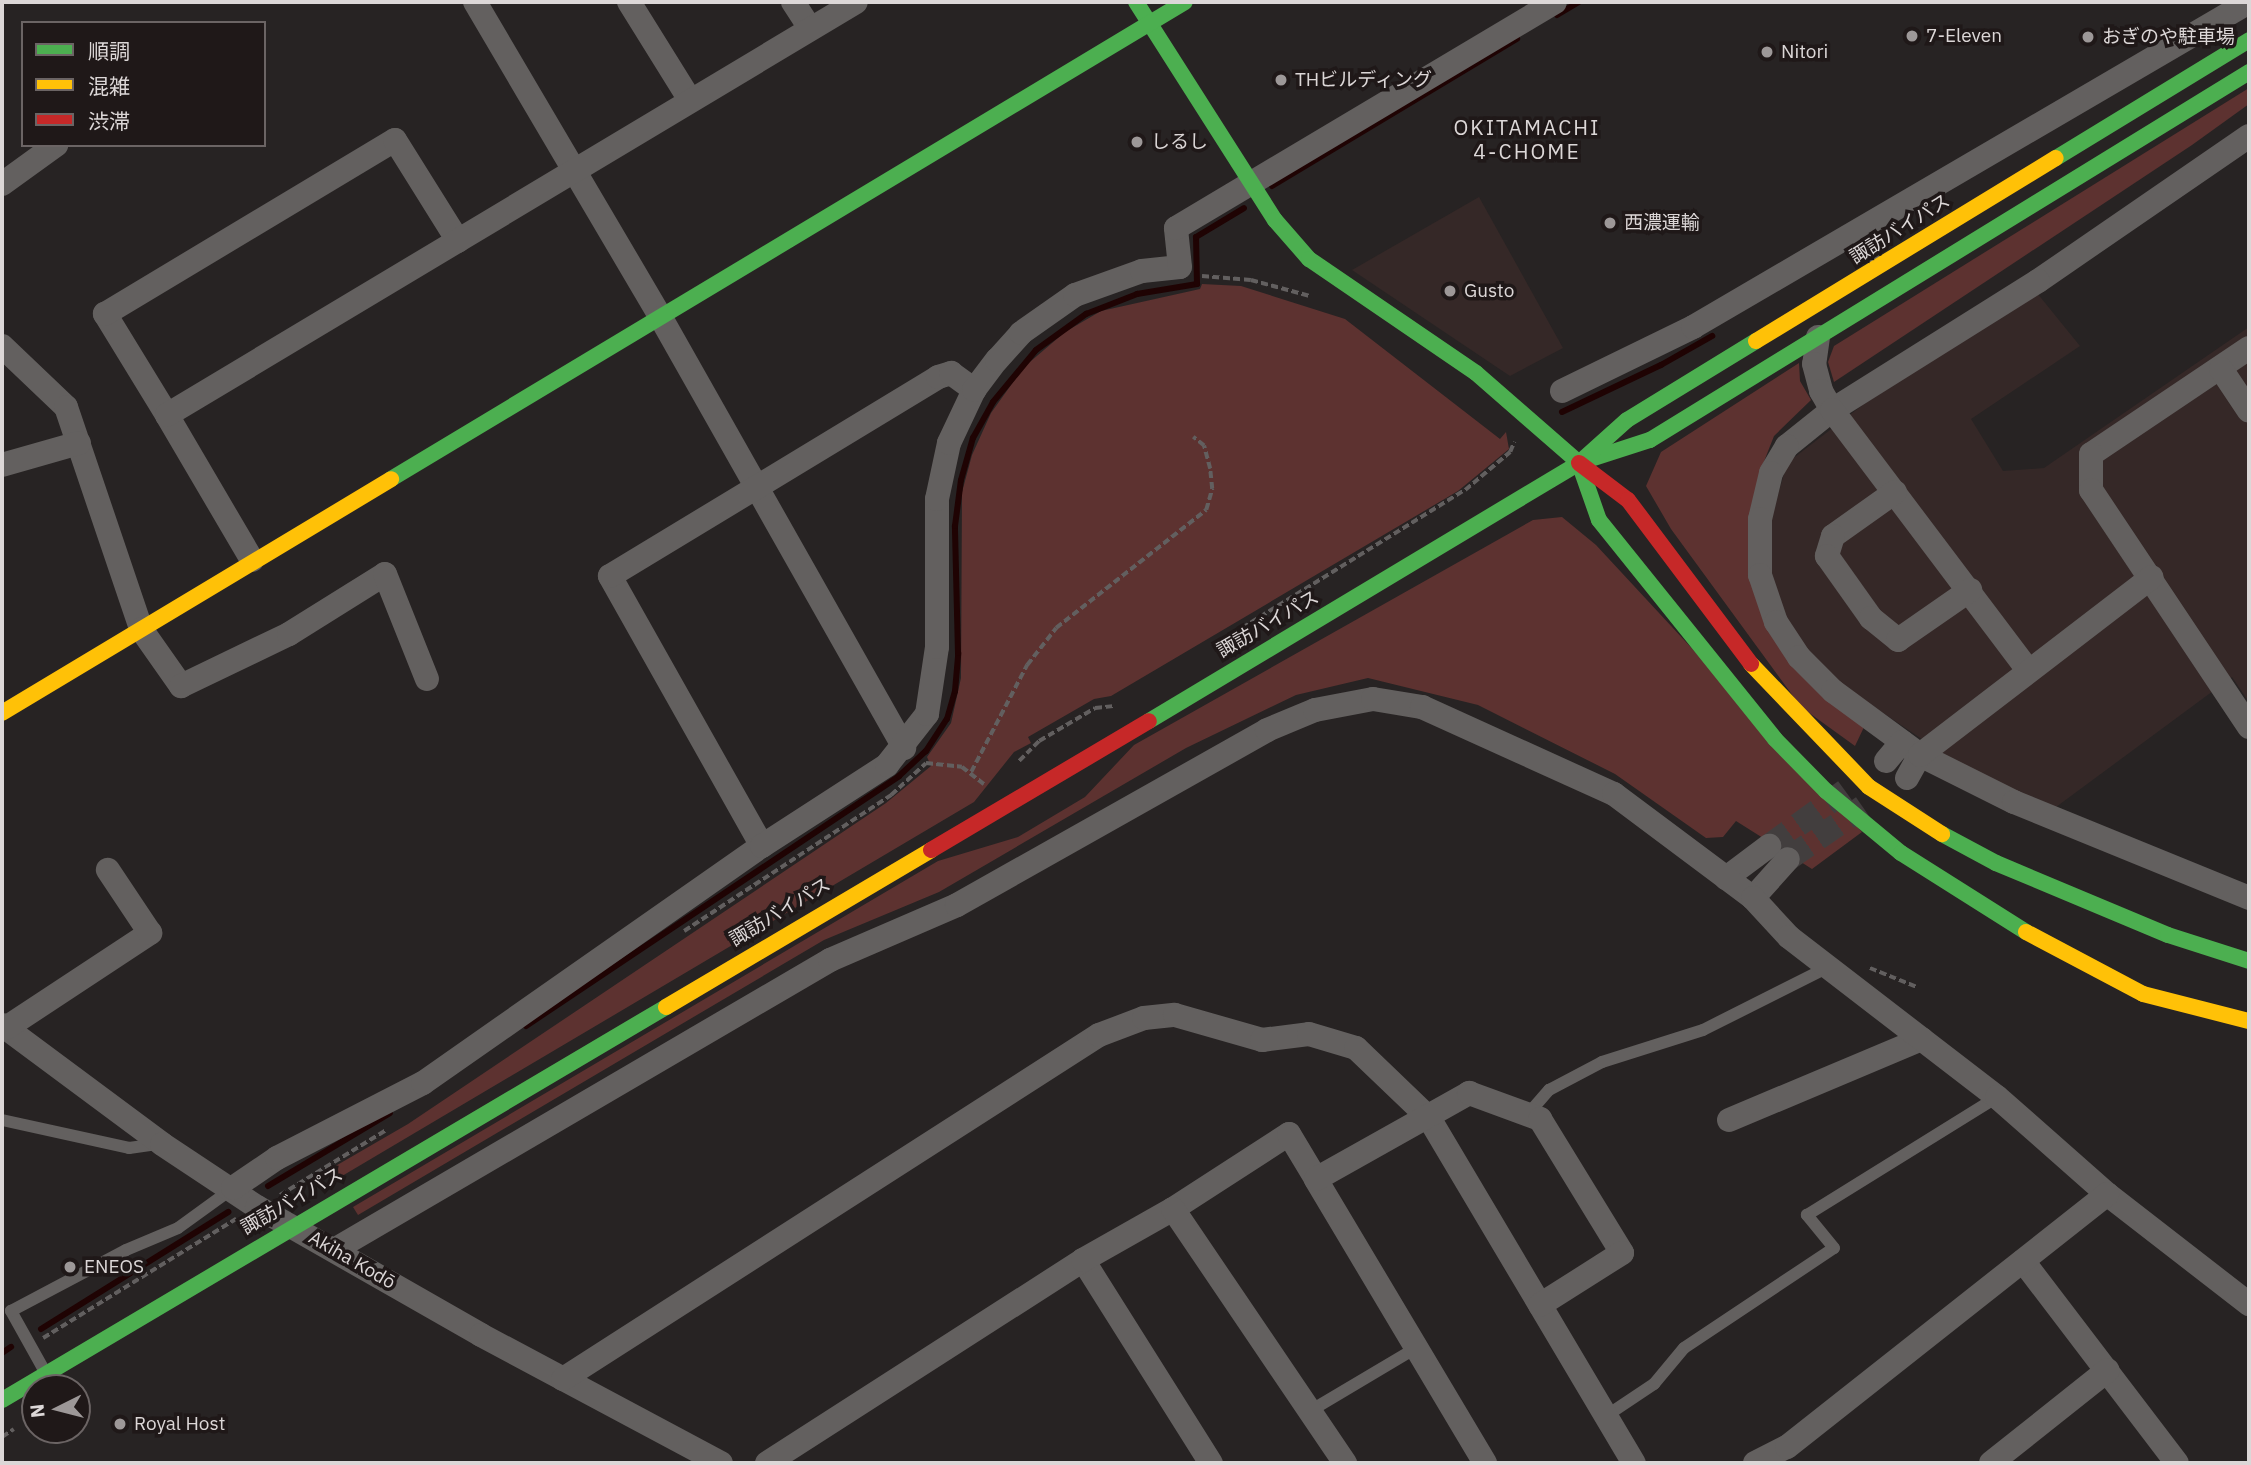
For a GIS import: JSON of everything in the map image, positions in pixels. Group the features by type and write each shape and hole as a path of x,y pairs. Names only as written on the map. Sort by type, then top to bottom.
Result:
{"main road":[{"path":"1136,2 1275,220 1309,259 1476,373 1580,463 1628,500 1766,685 1869,787 1919,822 1996,863 2168,935 2249,961"},
{"path":"2,713 1185,2"},
{"name":"諏訪バイパス","path":"2,1400 291,1225 1494,516 1580,463 1627,420 2249,40"},
{"name":"諏訪バイパス","path":"1580,463 1650,440 2249,72"},
{"path":"1580,463 1599,520 1775,739 1826,792 1901,853 1985,910 2143,994 2249,1021"}],"street":[{"path":"475,2 661,318 904,748"},
{"path":"629,2 690,100"},
{"path":"793,2 810,28"},
{"path":"167,415 856,2"},
{"path":"233,1188 277,1158 423,1083 762,846 867,779 904,748 927,714 937,647 936,499 949,443 974,390 1021,333 1075,295 1142,271 1180,267 1176,228 1555,2"},
{"path":"1562,391 1693,327 1856,227 1993,159 2118,75 2249,2"},
{"path":"2249,136 2038,281 1832,410 1787,446 1771,473 1759,519 1760,575 1776,622 1799,657 1833,691 1911,749 2039,813 2249,898"},
{"path":"252,561 105,314 395,140 458,242"},
{"path":"2,184 53,147"},
{"path":"1818,337 1814,364 1821,391 1832,410 2028,670"},
{"path":"2,346 66,407 141,629 181,686 289,634 385,574 427,679"},
{"path":"2249,348 2091,454 2091,489 2152,577 2249,727"},
{"path":"2221,369 2249,411"},
{"path":"762,846 610,576 938,377 951,373 974,390"},
{"path":"2,465 79,443"},
{"path":"1895,492 1833,536 1827,556 1871,618 1898,640 1970,590"},
{"path":"1886,761 1911,749 2028,670 2152,577"},
{"path":"334,1250 830,960 957,905 1202,763 1315,710 1373,699 1422,707 1614,794 1753,898 1789,937 1997,1097 2107,1194 2249,1304"},
{"path":"1907,778 1911,749"},
{"path":"1726,878 1778,852 1753,898"},
{"path":"4,1027 150,933 108,870"},
{"path":"563,1379 1099,1035 1144,1018 1175,1015 1262,1040 1309,1034 1356,1048 1429,1118 1634,1463"},
{"name":"Akiha Kodō","path":"4,1027 162,1144 291,1225 563,1379 721,1463"},
{"path":"1729,1120 1922,1039"},
{"path":"1316,1179 1429,1118 1469,1093 1540,1119 1622,1253 1540,1305"},
{"path":"767,1463 1083,1260 1173,1209 1290,1134 1485,1463"},
{"path":"1755,1463 1794,1455 2023,1261 2107,1194"},
{"path":"1173,1209 1345,1463"},
{"path":"1083,1260 1211,1463"},
{"path":"2023,1261 2177,1463"},
{"path":"1991,1463 2108,1370"}],"lane":[{"path":"2118,75 2137,108"},
{"path":"1993,159 2009,187"},
{"path":"1856,227 1879,267"},
{"path":"1528,1114 1549,1090 1602,1062 1703,1030 1828,967"},
{"path":"1606,1416 1654,1384 1684,1348 1834,1248 1807,1215 1997,1097"},
{"path":"2,1120 130,1148 162,1144"},
{"path":"45,1373 11,1311 126,1250 178,1228 233,1188"},
{"path":"1310,1411 1416,1348"}],"path":[{"path":"1200,276 1251,280 1318,299"},
{"path":"1233,634 1465,490 1510,452 1514,440 1511,432"},
{"path":"926,763 971,772 1027,665 1056,628 1206,510 1212,489 1210,469 1204,446 1193,437"},
{"path":"1010,770 1039,741 1095,708 1117,705"},
{"path":"278,1196 326,1167"},
{"path":"31,1346 238,1217"}],"shaded area":[{"path":"2249,88 2249,104 2192,145 1834,382 1828,362 1834,346"},
{"path":"1479,197 1563,348 1510,376 1352,270"},
{"path":"1202,284 1241,286 1345,319 1500,439 1506,432 1509,449 1458,491 1111,696 1094,699 1028,737 1031,743 1014,752 974,802 337,1179 332,1168 408,1124 886,803 931,766 927,757 951,723 961,678 962,492 972,455 991,413 1024,367 1065,332 1101,311 1200,289"},
{"path":"2037,293 2080,346 1971,419 2003,471 2044,468 2249,327 2249,702 2232,677 2052,810 1950,758 1840,684 1809,654 1787,624 1772,577 1769,527 1787,463 1864,404"},
{"path":"1799,363 1800,381 1811,400 1774,436 1763,464 1754,583 1865,725 1855,746 1801,707 1671,529 1646,486 1661,452"},
{"path":"1562,517 1596,545 1862,832 1812,869 1736,821 1723,837 1706,838 1615,774 1478,705 1368,678 1296,695 1186,748 939,892 824,940 358,1215 353,1207 938,861 1018,837 1085,797 1134,745 1533,520"}],"waterway":[{"path":"1557,15 1579,2"},
{"path":"1272,186 1517,39"},
{"path":"526,1026 899,776 926,751 947,719 955,691 958,653 955,526 961,480 973,438 993,402 1036,350 1086,314 1137,294 1197,284 1196,237 1244,208"},
{"path":"1562,412 1661,365 1712,336"},
{"path":"268,1186 390,1113"},
{"path":"41,1329 228,1212"},
{"path":"2,1353 11,1347"}],"tunnel":[{"path":"1769,846 1845,791"},
{"path":"1788,859 1863,807"}],"traffic: fast":[{"path":"1136,2 1275,220 1309,259 1476,373 1579,463"},
{"path":"391,479 1185,2"},
{"path":"2056,158 2249,40"},
{"path":"1591,459 1650,440 2249,72"},
{"path":"1149,721 1579,463 1627,420 1756,341"},
{"path":"1579,463 1599,520 1775,739 1826,791 1901,853 2026,932"},
{"path":"1942,834 1996,863 2168,935 2249,961"},
{"path":"2,1400 666,1007"}],"traffic: slow":[{"path":"1756,341 2056,158"},
{"path":"2,713 391,479"},
{"path":"1751,664 1869,787 1942,834"},
{"path":"666,1007 931,850"},
{"path":"2026,932 2143,994 2249,1021"}],"traffic: jam":[{"path":"1579,463 1628,500 1751,664"},
{"path":"931,850 1149,721"}],"place":[{"name":"7-Eleven","path":"1912,36"},
{"name":"おぎのや駐車場","path":"2088,37"},
{"name":"Nitori","path":"1767,52"},
{"name":"THビルディング","path":"1281,80"},
{"name":"しるし","path":"1137,142"},
{"name":"西濃運輸","path":"1610,223"},
{"name":"Gusto","path":"1450,291"},
{"name":"ENEOS","path":"70,1267"},
{"name":"Royal Host","path":"120,1424"}],"district":[{"name":"OKITAMACHI 4-CHOME","path":"1527,139"}]}
